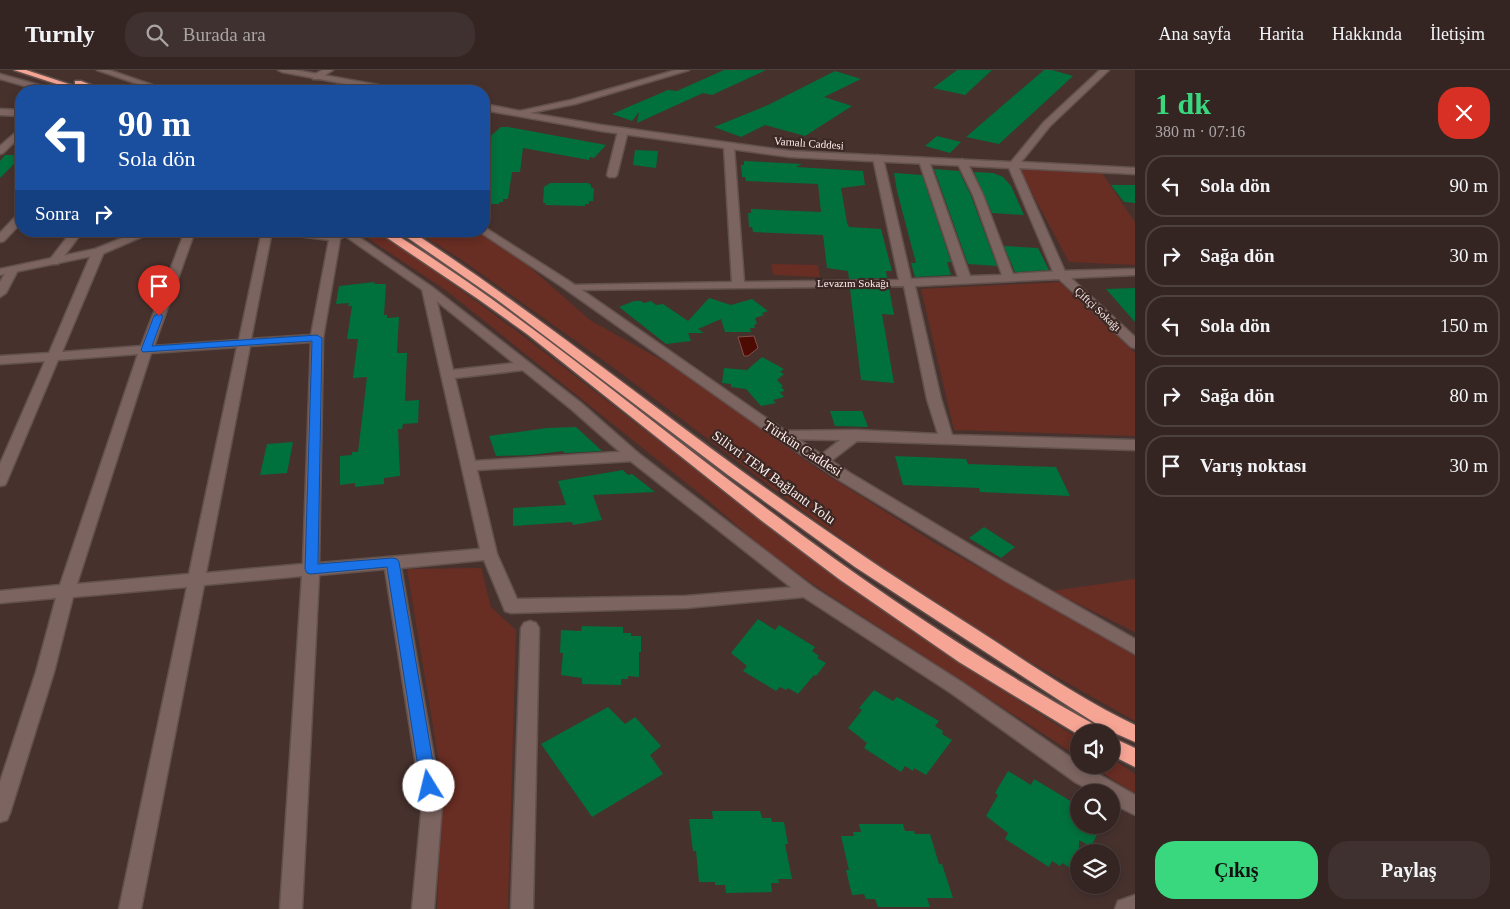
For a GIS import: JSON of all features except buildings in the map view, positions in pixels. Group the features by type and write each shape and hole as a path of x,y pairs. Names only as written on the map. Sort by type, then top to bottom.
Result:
{"highway":[{"path":"18,70 67,85"},
{"path":"37,70 84,85"},
{"path":"392,237 418,253 499,310 597,382 767,517 884,602 1022,694 1076,724"},
{"name":"Silivri TEM Bağlantı Yolu","path":"412,237 456,265 604,372 780,506 908,595 1110,722 1135,734"},
{"path":"1120,750 1135,758"}],"street":[{"path":"101,70 147,85"},
{"path":"282,70 363,85"},
{"path":"316,76 330,70"},
{"path":"516,112 572,102 685,70"},
{"path":"1060,274 1014,166 1048,124 1105,70"},
{"path":"0,76 30,85"},
{"name":"Varnalı Caddesi","path":"490,108 623,131 790,154 1135,171"},
{"path":"0,112 15,112"},
{"path":"612,175 623,131"},
{"path":"0,135 15,134"},
{"path":"0,151 15,138"},
{"path":"729,147 738,284"},
{"path":"878,158 934,399 946,438"},
{"path":"924,161 965,280"},
{"path":"962,162 978,195 1008,277"},
{"path":"0,240 15,224"},
{"name":"Türkün Caddesi","path":"490,234 822,461 1013,579 1135,646"},
{"path":"54,262 73,237"},
{"path":"0,293 6,271 98,252 135,237"},
{"path":"0,813 44,672 66,591 146,350 188,237"},
{"path":"130,909 169,710 198,580 243,343 266,237"},
{"path":"291,909 311,569 317,338 340,237"},
{"path":"346,237 428,289 576,406 633,456 808,592 957,688 1082,776 1135,806"},
{"path":"0,481 98,252"},
{"name":"Levazım Sokağı","path":"571,288 738,284 908,283 1060,274 1135,272"},
{"name":"Çiftçi Sokağı","path":"1060,274 1135,344"},
{"path":"428,289 489,554 511,606 686,602 808,592"},
{"path":"0,360 317,338"},
{"path":"448,374 524,366"},
{"path":"781,434 1135,445"},
{"path":"822,461 856,435"},
{"path":"469,466 633,456"},
{"path":"0,597 489,554"},
{"path":"392,562 432,804 423,909"},
{"path":"522,909 530,628"},
{"path":"1126,909 1135,906"}],"shaded area":[{"path":"1019,169 1102,173 1135,222 1135,265 1069,262"},
{"path":"366,237 383,237 424,263 522,335 824,569 941,651 1070,733 1070,751 817,587 760,546 710,502 447,291"},
{"path":"425,237 489,237 515,254 590,320 674,367 818,469 935,543 1135,654 1135,721 1030,662 890,572 815,520 614,368 459,258"},
{"path":"771,264 818,265 820,277 773,275"},
{"path":"1060,282 1135,353 1135,436 954,430 921,289"},
{"path":"754,336 758,348 748,356 744,356 738,337"},
{"path":"481,568 491,607 516,630 508,909 437,909 442,781 407,569"},
{"path":"1135,579 1135,632 1052,591"},
{"path":"1120,764 1135,774 1135,794 1105,774 1120,774"}],"route":[{"path":"159,316 146,350 317,338 311,569 392,562 429,786"}]}
